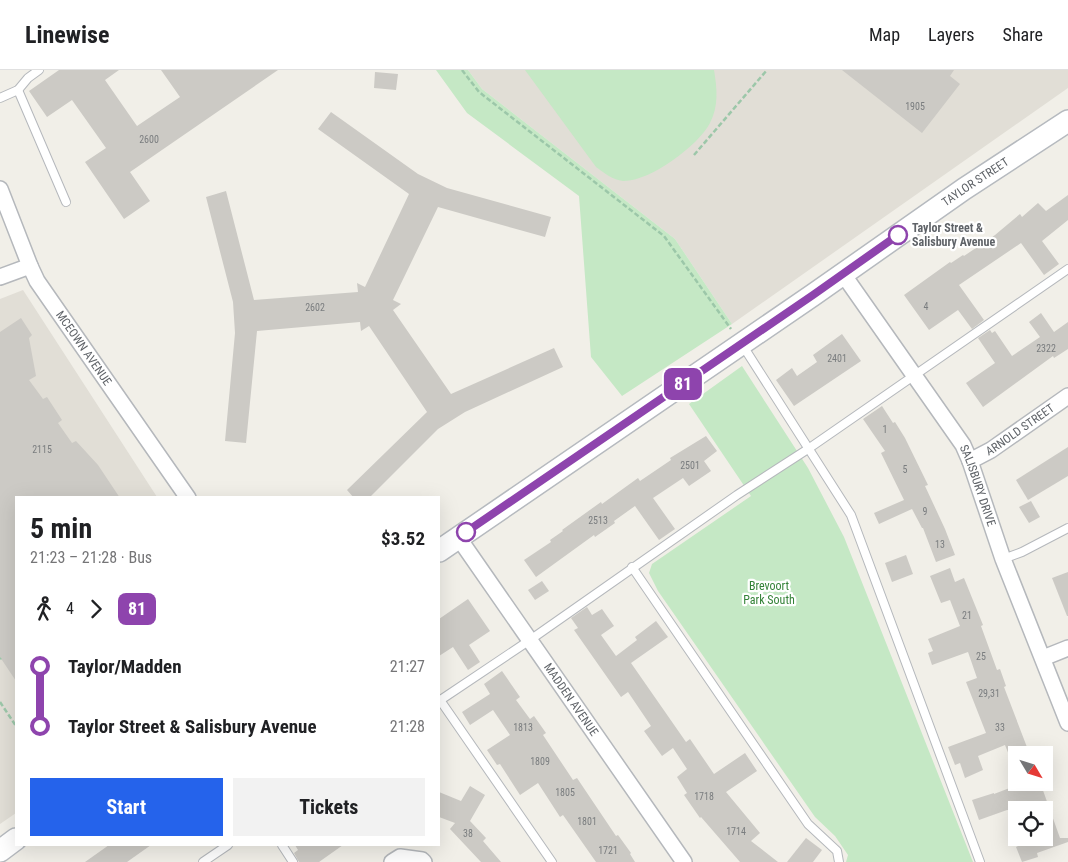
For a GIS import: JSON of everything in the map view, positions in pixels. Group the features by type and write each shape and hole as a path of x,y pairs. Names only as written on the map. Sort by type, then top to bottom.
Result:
{"main road":[{"name":"TAYLOR STREET","path":"440,549 742,344 964,189 1068,121"},
{"path":"0,850 15,840"}],"street":[{"name":"MCEOWN AVENUE","path":"0,189 30,266 38,281 187,496"},
{"path":"0,277 30,266"},
{"name":"SALISBURY DRIVE","path":"843,274 963,445 1003,559 1068,723"},
{"name":"ARNOLD STREET","path":"970,461 991,450 1068,396"},
{"name":"MADDEN AVENUE","path":"458,537 684,862"},
{"path":"1043,658 1068,648"},
{"path":"392,862 400,857 422,860 424,862"}],"lane":[{"path":"0,98 18,90 38,70"},
{"path":"18,90 66,202"},
{"path":"440,700 1068,270"},
{"path":"742,344 851,515 980,862"},
{"path":"1003,559 1022,552 1068,528"},
{"path":"632,567 808,824 837,850 839,862"},
{"path":"440,702 552,862"},
{"path":"203,862 227,846"},
{"path":"283,846 293,862"}],"path":[{"path":"462,70 479,92 664,236 742,344"},
{"path":"694,154 766,70"},
{"path":"0,702 15,724"}],"shaded area":[{"path":"468,70 1068,70 1068,88 732,324 675,239 482,89"},
{"path":"23,290 156,496 15,496 15,814 0,824 0,299"}],"green space":[{"path":"436,70 468,70 482,89 675,239 732,324 622,396 591,357 579,196 467,113"},
{"path":"525,70 714,70 715,110 704,132 684,152 646,176 623,181 609,176 596,167"},
{"name":"Brevoort Park South","path":"742,366 808,468 844,537 973,862 846,862 848,855 835,836 815,817 658,591 649,573 652,564 751,496 689,404"}],"building":[{"path":"59,70 119,70 105,80 137,126 180,97 161,70 278,70 130,172 150,201 124,219 85,162 106,148 72,100 47,117 29,91"},
{"path":"842,70 954,70 950,76 960,84 922,133"},
{"path":"375,72 398,74 396,90 374,88"},
{"path":"331,112 418,174 447,188 551,217 545,237 438,207 393,300 401,304 393,310 451,394 554,348 563,367 465,412 438,429 371,496 352,496 347,490 427,412 369,326 361,331 360,322 257,331 246,443 225,441 235,333 233,302 206,197 226,191 254,300 358,292 357,283 365,287 409,194 318,129"},
{"path":"1068,195 1068,220 1042,241 1059,264 1044,275 1021,243 959,285 984,320 972,329 958,310 929,330 904,295 950,262 964,256 995,235 1020,214 1022,217 1038,203 1046,211"},
{"path":"1041,313 1054,332 1068,322 1068,349 1054,358 1053,356 983,407 966,383 995,363 978,338 990,330 992,333 995,331 1012,356 1040,337 1029,322"},
{"path":"21,318 32,335 29,338 36,376 29,380 43,399 47,397 62,420 58,423 72,443 76,441 98,465 119,496 15,496 15,680 0,657 0,332"},
{"path":"842,334 861,361 794,406 776,380 792,368 797,376 817,362 813,355"},
{"path":"882,406 905,438 928,485 925,486 955,555 936,562 923,528 912,509 879,524 874,513 904,500 881,453 885,451 863,419"},
{"path":"706,436 717,451 704,461 711,471 689,486 683,478 653,498 675,529 659,540 635,506 614,521 615,523 595,537 594,535 536,577 524,560 551,542 550,540 562,530 601,502 602,504 638,478 640,481 671,460 670,458"},
{"path":"1068,447 1068,476 1028,500 1016,480"},
{"path":"1031,501 1040,517 1029,523 1019,507"},
{"path":"906,555 913,574 892,582 885,563"},
{"path":"950,568 955,582 964,578 983,625 981,626 997,670 1000,669 1006,686 1004,687 1027,746 1008,746 1008,752 1005,745 978,756 983,770 965,778 960,763 955,765 948,747 986,733 966,682 977,678 968,652 932,665 928,653 933,651 928,639 960,626 950,600 941,603 930,576"},
{"path":"1068,572 1068,616 1067,616 1052,578"},
{"path":"542,581 549,591 535,600 528,590"},
{"path":"468,599 490,631 469,645 480,662 468,670 453,647 440,655 440,618"},
{"path":"587,607 592,615 602,609 614,626 601,635 616,656 637,640 635,637 656,621 668,637 631,663 686,742 690,739 714,774 745,753 757,771 726,792 760,833 751,841 778,862 740,862 700,818 684,795 687,793 677,777 687,769 673,748 662,756 644,731 651,726 628,692 621,697 574,630 578,628 571,618"},
{"path":"502,671 520,697 516,700 530,719 534,716 546,733 543,735 573,780 577,778 616,836 618,835 631,853 635,862 596,862 563,815 560,817 538,783 520,795 500,764 497,765 487,750 510,735 493,710 470,725 462,712 490,694 484,684"},
{"path":"470,786 485,795 470,821 486,838 483,841 501,862 481,862 450,829 455,823 440,817 440,792 461,801"},
{"path":"1008,789 1008,791 1043,791 1047,801 1008,801 1008,810 979,820 972,800"},
{"path":"1053,818 1060,838 1068,838 1068,842 1037,853 1038,857 1022,862 1016,847 1053,846"},
{"path":"806,838 822,850 813,862 787,862"},
{"path":"108,846 150,846 127,862 85,862"},
{"path":"296,846 342,846 319,862 299,862 294,853 298,850"}],"bus line":[{"name":"81","path":"466,532 898,235"}],"place":[{"name":"Taylor Street & Salisbury Avenue","path":"898,235"}]}
